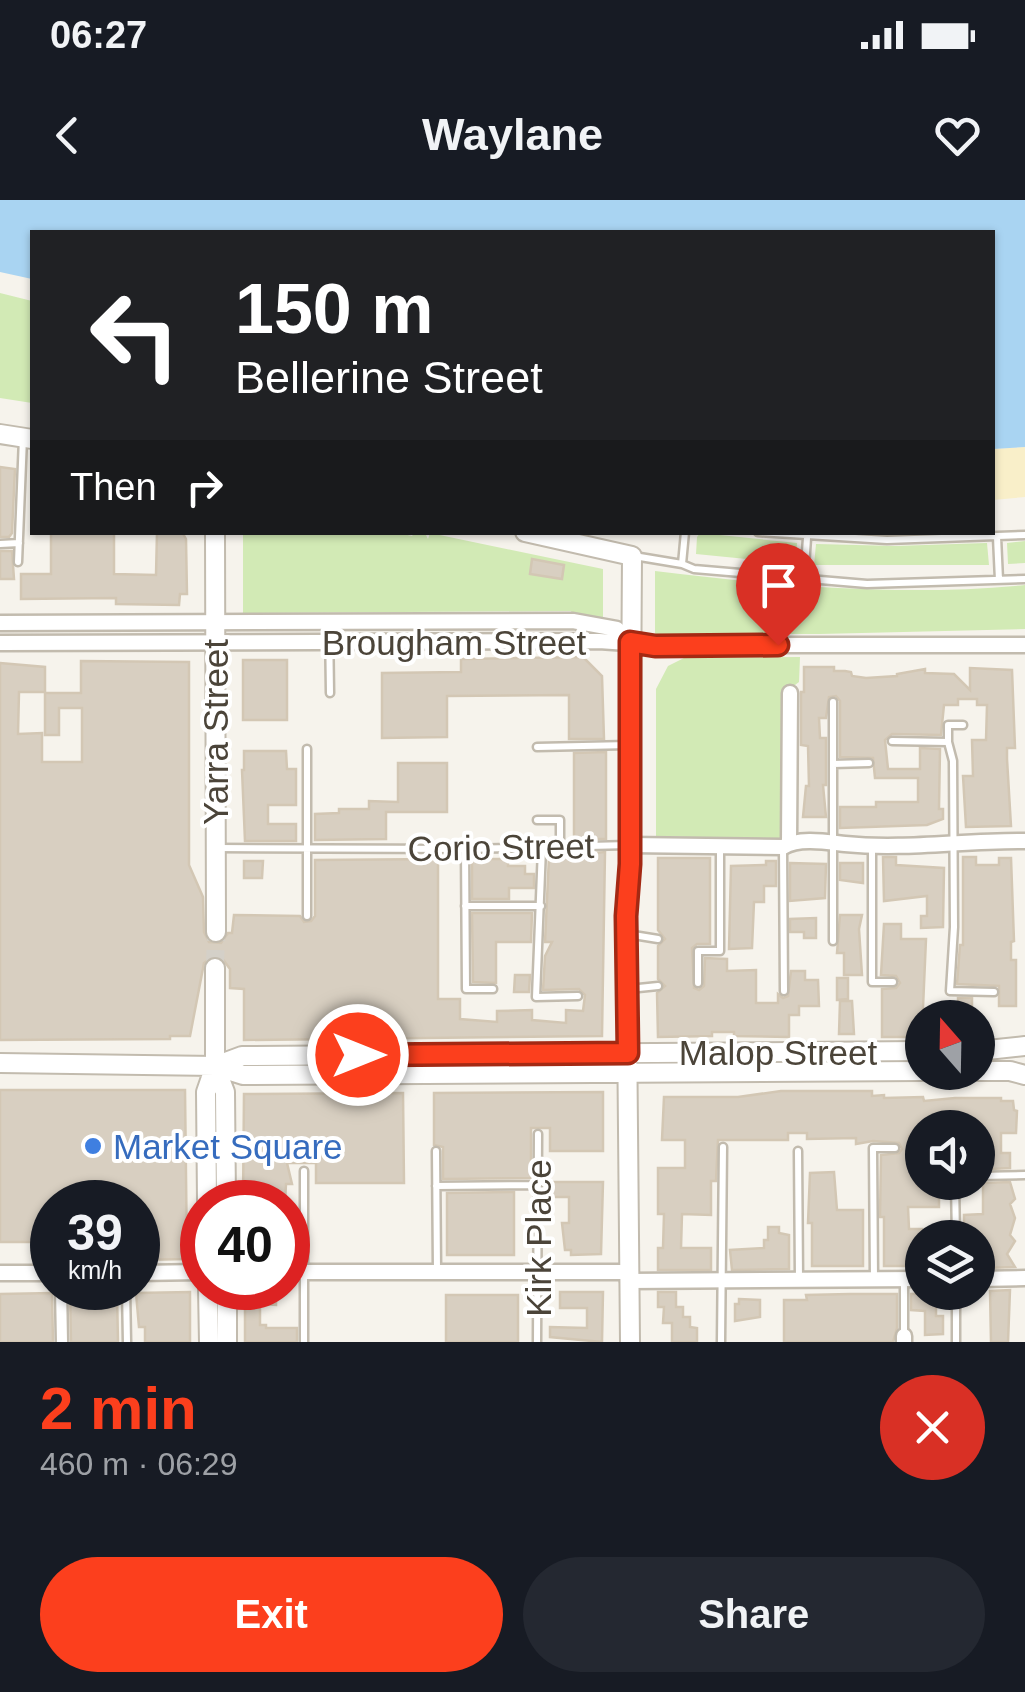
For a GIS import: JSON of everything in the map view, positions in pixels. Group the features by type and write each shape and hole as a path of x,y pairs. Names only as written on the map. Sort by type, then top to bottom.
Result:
{"street":[{"path":"0,434 28,438"},
{"name":"Yarra Street","path":"215,535 216,932"},
{"path":"538,535 632,556 626,934 630,1342"},
{"name":"Brougham Street","path":"0,624 576,621 617,628 630,642"},
{"path":"466,622 466,641"},
{"path":"630,642 655,646 1025,645"},
{"name":"Brougham Street","path":"0,643 630,642"},
{"path":"786,845 790,692"},
{"name":"Corio Street","path":"630,846 872,846 1025,841"},
{"path":"207,1180 206,1092 215,1066 215,968"},
{"path":"995,1050 1025,1049 1025,1073 995,1071"},
{"name":"Malop Street","path":"215,1066 242,1056 905,1051"},
{"path":"806,1052 806,1072"},
{"path":"327,1055 327,1075"},
{"name":"Malop Street","path":"0,1063 215,1066 243,1076 905,1071"},
{"path":"215,1066 225,1092 226,1180"},
{"path":"310,1272 538,1271 721,1280 904,1279"},
{"path":"0,1273 30,1273"},
{"path":"995,1279 1025,1278"},
{"path":"61,1310 62,1342"},
{"path":"208,1310 208,1342"},
{"path":"227,1310 227,1342"}],"lane":[{"path":"18,562 28,438"},
{"path":"682,564 685,535"},
{"path":"782,535 887,540 1025,535"},
{"path":"997,537 999,580"},
{"path":"804,581 806,538"},
{"path":"0,544 18,543"},
{"path":"632,556 694,569 804,581 868,584 1025,580"},
{"path":"329,622 330,693"},
{"path":"833,702 834,940"},
{"path":"963,725 948,725 953,761 954,927 950,992 994,992"},
{"path":"892,741 948,742"},
{"path":"537,747 630,745"},
{"path":"306,749 306,916"},
{"path":"833,764 869,763"},
{"path":"537,820 560,820 560,848"},
{"path":"784,991 786,845"},
{"name":"Corio Street","path":"216,848 465,850 630,846"},
{"path":"698,983 698,951 720,951 720,846"},
{"path":"872,846 872,982 893,982"},
{"path":"542,848 536,996 578,996"},
{"path":"465,850 466,989 493,988"},
{"path":"466,906 541,906"},
{"path":"626,934 658,938"},
{"path":"626,989 658,986"},
{"name":"Kirk Place","path":"537,1342 538,1134"},
{"path":"721,1342 723,1148"},
{"path":"874,1280 873,1148 895,1148"},
{"path":"798,1151 799,1280"},
{"path":"436,1152 438,1272"},
{"path":"304,1171 304,1180"},
{"path":"995,1176 1025,1175"},
{"path":"436,1186 538,1185"},
{"path":"904,1279 904,1339"},
{"path":"126,1310 127,1342"},
{"path":"304,1310 304,1342"},
{"path":"956,1310 956,1342"}],"green space":[{"path":"0,293 30,300 30,403 0,398"},
{"path":"243,535 426,535 428,539 429,535 440,535 603,569 603,618 573,618 571,611 243,613"},
{"path":"719,535 797,543 796,564 696,554 697,537"},
{"path":"1025,541 1025,563 1008,564 1007,543"},
{"path":"987,543 989,565 814,565 816,544"},
{"path":"655,571 840,588 932,590 1025,585 1025,629 655,634"},
{"path":"800,657 799,682 783,694 781,840 656,836 656,689 668,666 684,658"}],"sand":[{"path":"1025,447 1025,497 995,500 995,449"}],"water":[{"path":"0,200 1025,200 1025,447 995,449 995,230 30,230 30,279 0,272"}],"building":[{"path":"0,467 15,469 9,537 0,537"},
{"path":"51,535 114,535 114,574 156,575 157,535 184,535 186,539 187,594 180,594 179,605 116,604 116,598 21,599 21,574 51,574"},
{"path":"0,551 12,551 14,579 0,579"},
{"path":"532,559 564,565 562,579 530,574"},
{"path":"583,657 602,676 604,739 569,739 569,695 447,696 447,737 382,738 382,673 461,672 461,659"},
{"path":"243,660 287,660 287,720 243,720"},
{"path":"81,661 189,662 189,865 203,897 204,932 209,942 221,943 232,933 234,915 300,916 304,922 311,921 315,916 315,860 438,859 438,999 460,999 460,1019 497,1022 497,1011 532,1010 532,1020 566,1023 566,1010 583,1011 585,995 579,989 543,990 545,956 552,942 545,942 549,857 605,852 602,1036 244,1040 244,989 230,988 230,969 222,958 214,956 204,963 190,1036 0,1040 0,663 45,667 45,692 19,692 18,734 42,733 42,762 82,762 82,708 59,708 59,735 45,735 45,693 81,693"},
{"path":"804,667 834,667 834,671 866,678 925,669 925,673 954,674 970,690 970,668 1012,670 1015,748 1007,748 1011,826 966,827 963,776 973,776 972,740 986,740 987,705 977,705 977,699 958,699 958,705 944,705 941,735 892,734 885,740 888,769 920,769 920,748 940,749 939,809 943,809 943,819 927,825 840,828 840,807 918,802 918,778 875,778 873,758 840,757 840,701 836,696 829,697 826,718 819,718 820,738 826,738 826,817 803,817 809,786 808,746 801,745"},
{"path":"244,751 286,751 287,769 296,769 296,805 268,805 268,824 296,824 296,841 245,841"},
{"path":"606,752 606,839 574,839 574,753"},
{"path":"398,763 447,763 447,812 386,812 386,839 315,840 315,814 369,809 369,801 398,802"},
{"path":"883,857 896,857 896,865 944,868 943,927 921,928 921,916 927,916 927,896 884,901"},
{"path":"963,857 976,857 976,865 999,865 999,858 1011,858 1011,960 1016,960 1016,1006 999,1006 999,986 957,984 963,945"},
{"path":"658,858 710,858 710,944 692,948 694,988 704,986 705,958 727,959 727,971 756,970 756,1003 778,1003 778,994 788,996 791,971 805,971 805,980 818,980 819,1006 799,1006 799,1015 789,1015 789,1037 712,1032 712,1036 658,1037 657,993 665,986 658,979 658,946 665,939 658,930"},
{"path":"472,859 508,859 508,866 525,866 525,874 534,874 534,888 509,888 509,899 472,899"},
{"path":"244,861 263,861 262,878 244,878"},
{"path":"766,861 776,861 776,886 764,886 764,902 754,902 752,948 729,949 731,866 766,865"},
{"path":"790,863 826,864 825,898 790,901"},
{"path":"840,863 863,863 863,883 840,880"},
{"path":"472,913 532,913 531,942 496,942 496,983 473,982"},
{"path":"840,915 862,915 862,975 844,975 844,953 837,953"},
{"path":"816,918 816,938 804,938 804,932 790,932 790,919"},
{"path":"884,924 901,924 901,939 926,939 923,1000 905,1000 905,1037 882,1037 882,989 896,988 900,983 896,976 881,975"},
{"path":"515,975 530,975 529,992 514,992"},
{"path":"837,978 848,978 848,999 837,1000"},
{"path":"840,1001 852,1001 854,1034 839,1034"},
{"name":"Market Square","path":"0,1090 185,1090 186,1180 180,1180 180,1259 160,1260 160,1180 30,1180 30,1242 0,1242"},
{"path":"781,1091 872,1091 872,1096 923,1097 924,1101 1013,1101 1017,1111 1016,1133 1001,1133 1001,1153 1010,1153 1010,1168 995,1169 995,1110 905,1110 905,1200 939,1200 939,1207 908,1207 905,1266 884,1266 881,1155 899,1153 899,1143 856,1144 856,1138 807,1139 807,1133 788,1133 788,1140 718,1140 716,1181 711,1181 711,1215 682,1214 681,1248 711,1248 711,1270 658,1270 664,1214 658,1214 658,1168 685,1168 685,1140 662,1140 664,1097 738,1097"},
{"path":"603,1092 603,1151 550,1151 550,1128 531,1128 531,1178 443,1179 443,1147 434,1145 434,1093"},
{"path":"403,1093 404,1183 316,1183 316,1163 287,1163 291,1180 243,1180 244,1094"},
{"path":"834,1172 837,1210 863,1210 863,1266 812,1266 812,1223 808,1223 810,1173"},
{"path":"550,1182 603,1182 601,1254 571,1255 571,1250 565,1250 562,1223 569,1223 569,1197 550,1197"},
{"path":"1010,1182 1015,1199 1010,1204 1015,1218 1010,1235 1015,1241 1007,1254 1015,1267 995,1268 995,1220 964,1220 964,1215 983,1214 983,1200 995,1200 995,1183"},
{"path":"514,1192 514,1255 447,1255 447,1193"},
{"path":"768,1227 779,1227 779,1233 789,1235 789,1269 732,1270 730,1250 764,1248"},
{"path":"1010,1290 1008,1342 991,1342 990,1310 995,1310 995,1291"},
{"path":"180,1292 180,1310 190,1310 190,1342 145,1342 145,1327 139,1327 138,1310 160,1310 160,1293"},
{"path":"560,1292 603,1292 602,1342 550,1337 550,1327 587,1328 587,1308 560,1308"},
{"path":"658,1292 676,1292 676,1307 683,1307 683,1317 690,1317 690,1327 697,1328 697,1342 672,1342 672,1323 663,1323 664,1307 658,1307"},
{"path":"30,1293 30,1310 52,1310 53,1342 0,1342 0,1294"},
{"path":"897,1294 893,1342 784,1342 784,1300 807,1300 806,1295"},
{"path":"446,1295 518,1295 518,1342 446,1342"},
{"path":"739,1299 760,1300 760,1317 735,1321 735,1304 739,1304"},
{"path":"70,1310 117,1310 118,1342 71,1342"},
{"path":"245,1310 260,1310 260,1325 266,1328 297,1328 297,1342 245,1342"},
{"path":"911,1310 936,1310 936,1316 943,1316 943,1334 925,1335 925,1311"}],"tunnel":[{"path":"215,968 216,932"}],"place":[{"name":"Market Square","path":"93,1146"}],"route":[{"path":"358,1055 628,1053 630,642 655,646 778,645"}]}
